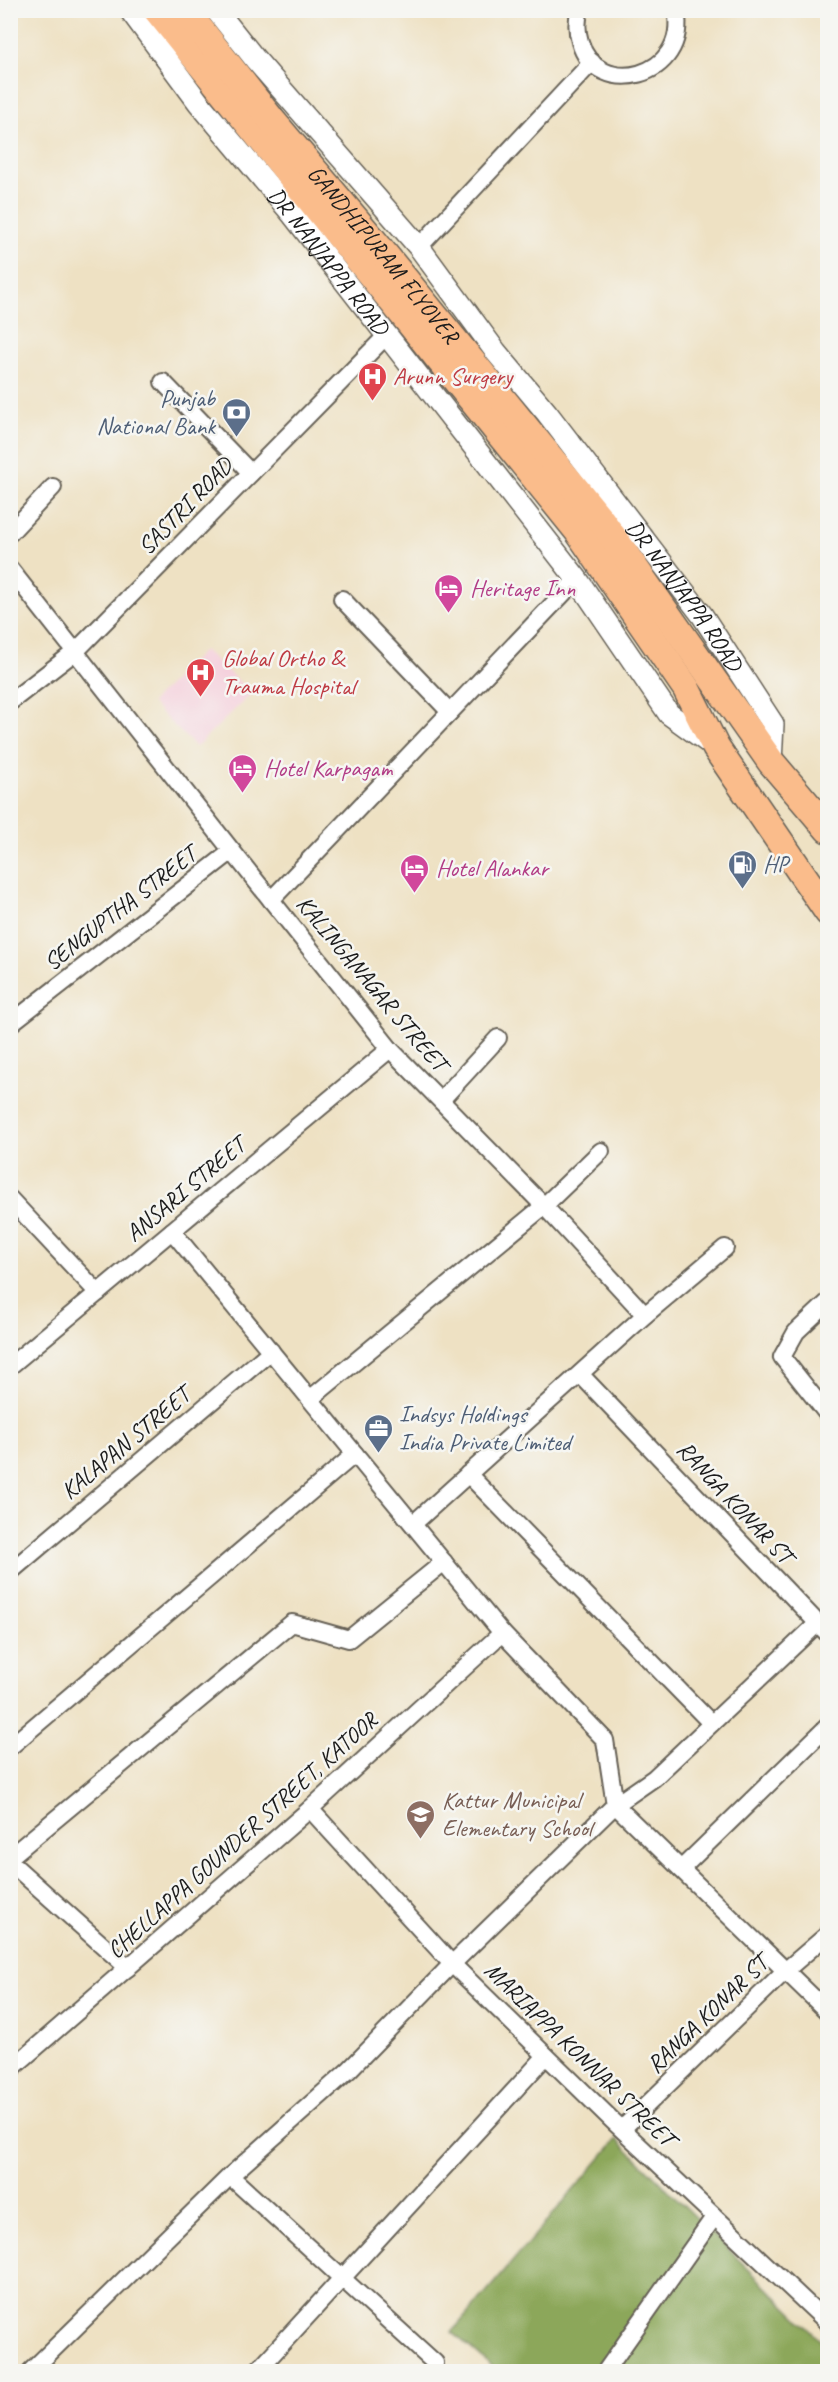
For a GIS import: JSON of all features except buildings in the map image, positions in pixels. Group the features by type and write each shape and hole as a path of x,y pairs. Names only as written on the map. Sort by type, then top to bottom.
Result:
{"highway":[{"name":"GANDHIPURAM FLYOVER","path":"157,10 578,531 686,688 716,748"},
{"name":"GANDHIPURAM FLYOVER","path":"185,10 274,123 601,520 771,762"},
{"name":"DR NANJAPPA ROAD","path":"716,748 828,912"},
{"path":"771,762 828,829"}],"street":[{"name":"DR NANJAPPA ROAD","path":"130,10 199,103 293,215 577,579 669,714 716,748"},
{"name":"DR NANJAPPA ROAD","path":"216,10 255,59 419,247 496,352 548,413 702,615 773,724 771,762"},
{"path":"580,10 577,32 582,48 592,62 605,71 621,76 638,75 653,69 666,58 674,44 678,28 678,11"},
{"path":"419,247 592,62"},
{"name":"SASTRI ROAD","path":"10,702 76,651 387,335"},
{"path":"163,382 251,473"},
{"path":"10,533 53,488"},
{"name":"KALINGANAGAR STREET","path":"10,569 390,1049 544,1206"},
{"path":"271,900 577,579"},
{"path":"342,598 450,712"},
{"name":"SENGUPTHA STREET","path":"10,1024 232,851"},
{"path":"441,1100 498,1038"},
{"name":"ANSARI STREET","path":"10,1365 390,1049"},
{"path":"310,1399 544,1206 601,1151"},
{"path":"10,1199 98,1293"},
{"path":"544,1206 645,1315"},
{"path":"172,1231 502,1633 605,1740 615,1805 828,2012"},
{"path":"413,1524 645,1315 726,1248"},
{"path":"828,1302 796,1332 782,1357 828,1415"},
{"name":"KALAPAN STREET","path":"10,1572 271,1351"},
{"name":"RANGA KONAR ST","path":"30,2372 230,2176 349,2070 452,1964 615,1805 654,1778 711,1724 822,1629 580,1374"},
{"path":"10,1747 355,1454"},
{"path":"468,1474 711,1724"},
{"path":"10,1857 292,1623 349,1639 444,1562"},
{"name":"CHELLAPPA GOUNDER STREET, KATOOR","path":"10,2070 310,1809 502,1633"},
{"path":"681,1869 828,1726"},
{"name":"MARIAPPA KONNAR STREET","path":"310,1809 452,1964 714,2217 828,2323"},
{"path":"10,1862 128,1968"},
{"name":"RANGA KONAR ST","path":"622,2129 786,1971 828,1934"},
{"path":"256,2372 546,2056"},
{"path":"230,2176 435,2363 434,2372"},
{"path":"605,2372 714,2217"}],"shaded area":[{"name":"Global Ortho & Trauma Hospital","path":"204,650 252,693 196,747 151,703"}],"green space":[{"path":"617,2139 827,2347 827,2371 497,2371 452,2332"}],"place":[{"name":"Arunn Surgery","path":"372,402"},
{"name":"Punjab National Bank","path":"236,438"},
{"name":"Heritage Inn","path":"449,614"},
{"name":"Global Ortho & Trauma Hospital","path":"201,698"},
{"name":"Hotel Karpagam","path":"243,794"},
{"name":"HP","path":"742,890"},
{"name":"Hotel Alankar","path":"415,894"},
{"name":"Indsys Holdings India Private Limited","path":"378,1454"},
{"name":"Kattur Municipal Elementary School","path":"421,1840"}]}
